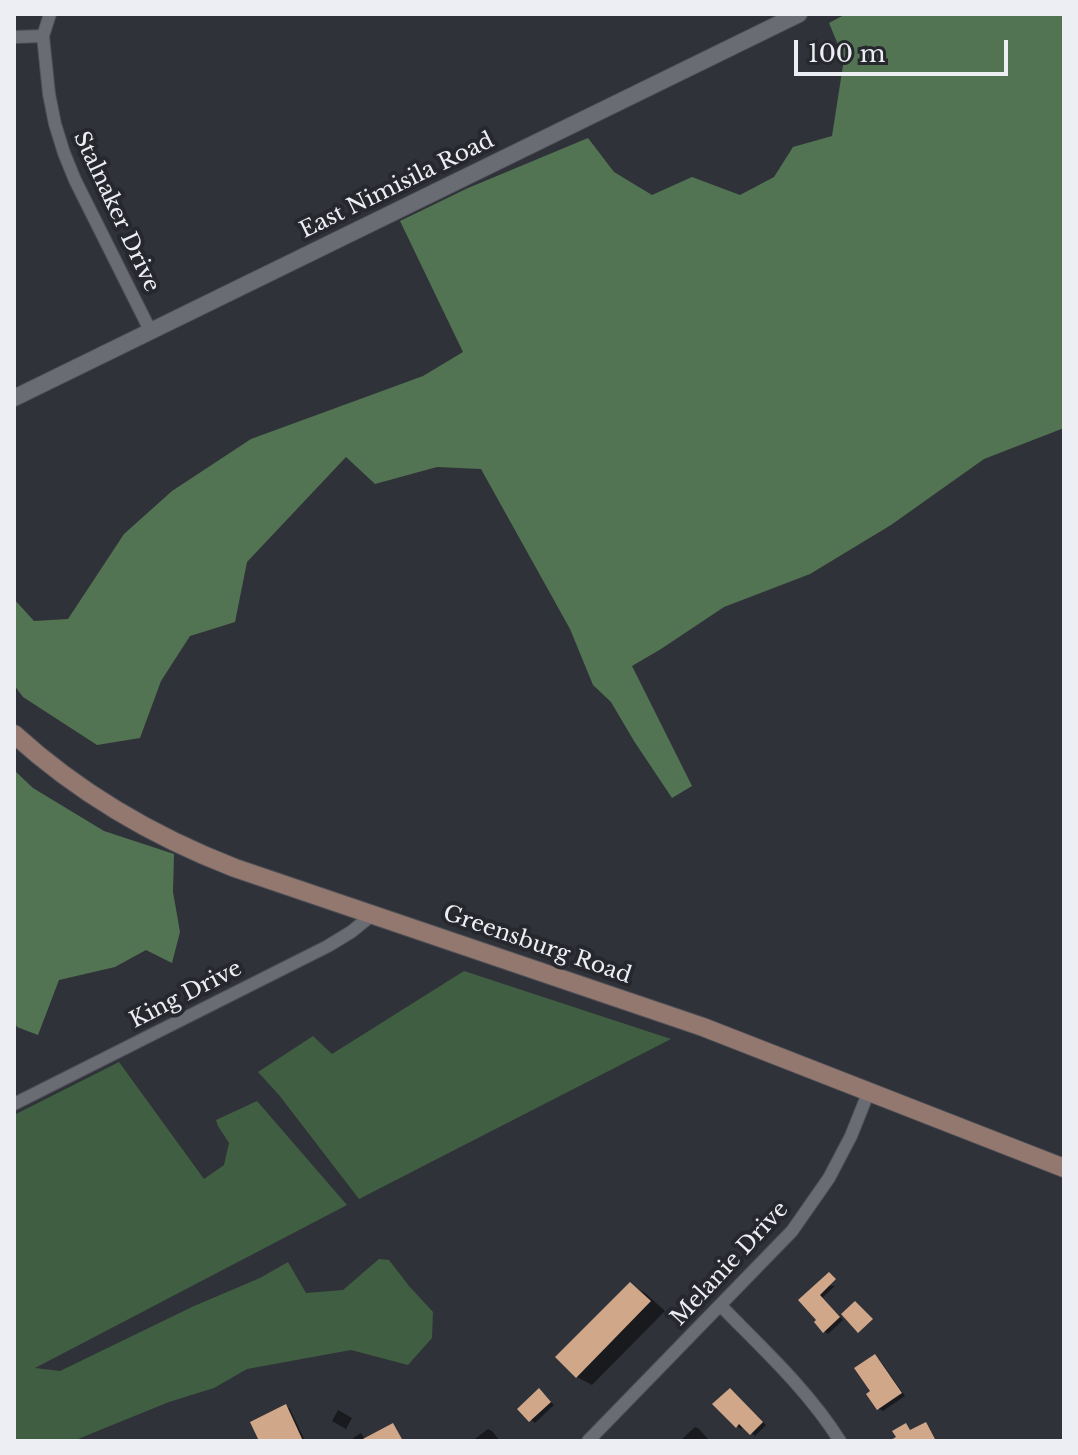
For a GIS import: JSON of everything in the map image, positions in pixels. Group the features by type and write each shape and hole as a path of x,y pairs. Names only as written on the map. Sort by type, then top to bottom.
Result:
{"main road":[{"name":"Greensburg Road","path":"14,734 97,799 165,839 235,868 703,1027 1064,1168"}],"street":[{"name":"Stalnaker Drive","path":"50,14 43,36 49,94 64,153 150,330"},
{"name":"East Nimisila Road","path":"14,398 799,14"},
{"path":"14,37 43,36"},
{"name":"King Drive","path":"14,1104 328,946 372,915"},
{"name":"Melanie Drive","path":"588,1441 792,1231 829,1178 851,1136 869,1091"},
{"path":"721,1306 804,1391 840,1441"}],"green space":[{"path":"846,14 1064,14 1064,428 984,459 891,525 810,574 724,607 632,666 692,786 672,798 611,702 593,685 570,629 481,469 437,467 375,484 346,457 247,562 235,622 190,636 161,681 140,738 97,745 23,697 14,685 14,599 34,621 68,619 124,534 172,491 251,439 423,376 463,352 400,221 468,188 588,138 614,172 652,195 692,177 740,195 774,177 793,147 832,136 844,59 829,23"},
{"path":"14,770 33,788 104,831 174,854 173,892 180,932 172,963 146,950 115,967 59,980 38,1035 17,1027 14,1021"},
{"path":"464,971 671,1039 359,1199 258,1072 313,1036 332,1054"},
{"path":"119,1062 204,1179 224,1165 229,1143 216,1120 257,1101 347,1205 35,1368 60,1371 288,1262 306,1293 343,1290 379,1259 389,1260 433,1312 432,1338 408,1365 351,1350 247,1369 214,1388 169,1402 73,1441 14,1441 14,1115"}],"building":[{"path":"829,1272 836,1279 820,1295 840,1317 823,1333 798,1300"},
{"path":"630,1282 651,1301 576,1378 555,1357"},
{"path":"855,1301 873,1319 858,1333 841,1314"},
{"path":"875,1354 902,1393 877,1410 866,1394 870,1391 854,1368"},
{"path":"539,1388 551,1402 529,1422 517,1409"},
{"path":"730,1388 763,1422 750,1435 739,1424 736,1428 712,1404"},
{"path":"286,1404 303,1441 259,1441 250,1422"},
{"path":"926,1422 936,1441 889,1441 896,1437 892,1431 906,1423 910,1430"},
{"path":"393,1423 403,1441 359,1441"}]}
